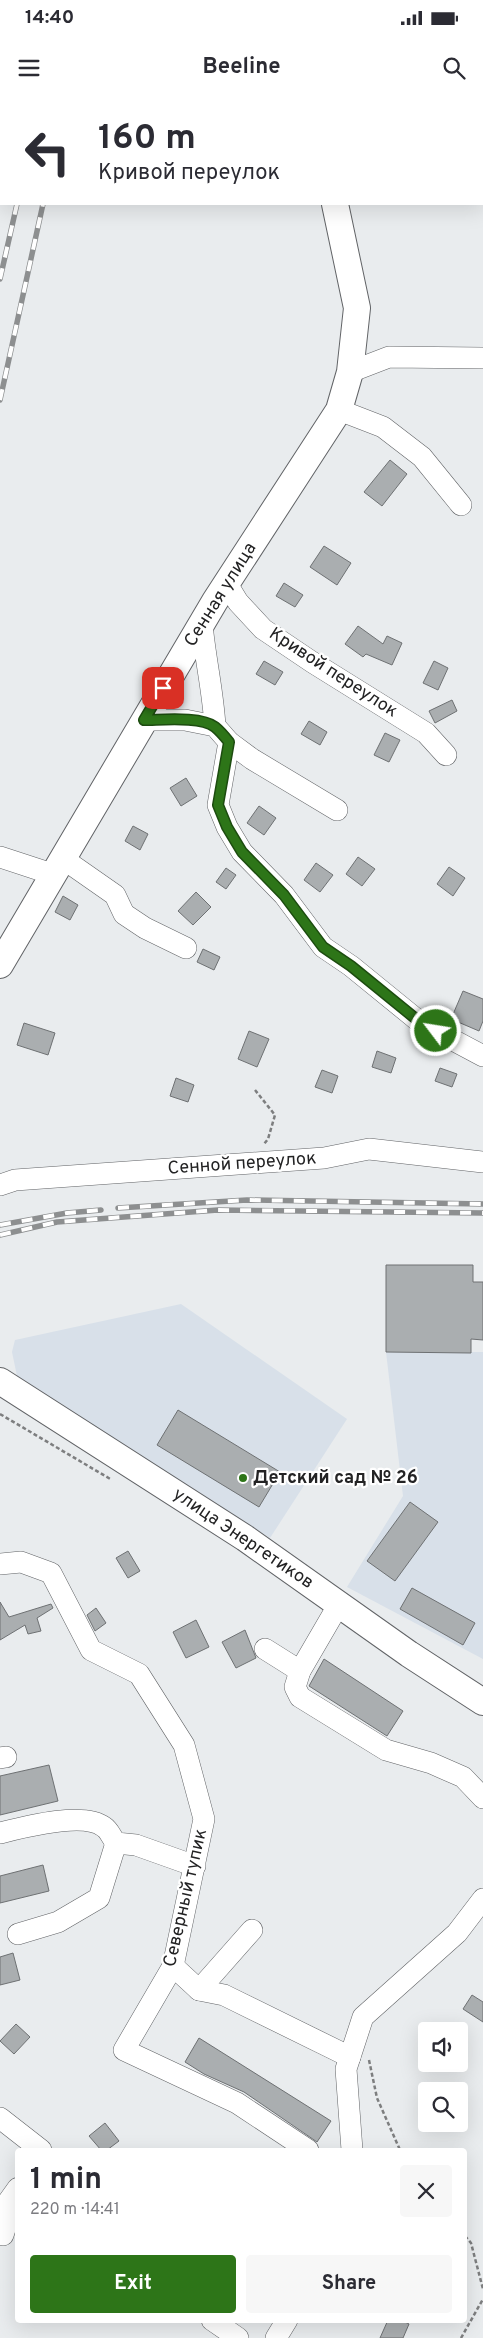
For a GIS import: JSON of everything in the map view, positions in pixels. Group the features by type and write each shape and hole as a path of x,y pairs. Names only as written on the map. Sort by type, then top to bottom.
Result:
{"main road":[{"name":"Сенная улица","path":"0,965 202,624 340,410 350,372 357,308 335,205"},
{"name":"улица Энергетиков","path":"0,1381 245,1538 409,1654 483,1702"}],"street":[{"path":"350,372 389,357 483,358"},
{"path":"340,410 383,427 422,457 461,505"},
{"name":"Кривой переулок","path":"227,584 238,602 263,628 312,662 426,733 446,755"},
{"path":"202,624 204,651 213,691 215,726"},
{"path":"144,720 184,720 215,726 229,742 290,783 337,810"},
{"path":"229,742 218,805 227,827 242,852 284,895 323,947 351,966 421,1023 483,1056"},
{"path":"0,857 57,866 115,895 124,914 186,948"},
{"name":"Сенной переулок","path":"0,1185 16,1180 324,1158 369,1150 483,1162"},
{"name":"Северный тупик","path":"0,1564 21,1562 51,1572 92,1650 139,1674 184,1745 204,1819 173,1966 124,2050 237,2103 305,2148"},
{"path":"339,1604 300,1671 295,1688 300,1697 386,1750 431,1763 462,1777 483,1798"},
{"path":"265,1649 300,1671"},
{"path":"0,1833 32,1825 85,1820 104,1826 116,1843"},
{"path":"116,1843 136,1844 195,1866"},
{"path":"18,1934 58,1922 98,1898 116,1843"},
{"path":"352,2148 346,2069 359,2054 363,2017 457,1933 483,1899"},
{"path":"199,1990 252,1930"},
{"path":"173,1966 199,1990 224,1995 359,2054"},
{"path":"0,2118 38,2148"},
{"path":"0,2213 15,2192"},
{"path":"7,2238 6,2226 15,2212"},
{"path":"216,2323 238,2338"},
{"path":"276,2338 285,2323"}],"path":[{"path":"249,1163 268,1140 275,1115 255,1090"},
{"path":"0,1414 114,1480"},
{"path":"359,2054 399,2148"},
{"path":"467,2238 472,2243 483,2289"},
{"path":"461,2338 483,2299"}],"shaded area":[{"name":"Детский сад № 26","path":"181,1304 347,1419 270,1538 17,1376 12,1352 15,1340"},
{"path":"386,1352 483,1352 483,1659 347,1587 403,1496"}],"building":[{"path":"390,460 407,474 382,506 364,492"},
{"path":"324,546 351,563 337,585 310,567"},
{"path":"284,583 303,595 295,607 276,596"},
{"path":"358,626 383,644 387,636 402,643 392,665 366,654 363,657 345,644"},
{"path":"264,661 283,672 275,685 256,674"},
{"path":"434,661 448,668 438,690 423,683"},
{"path":"452,700 457,711 435,723 429,711"},
{"path":"309,721 327,732 320,745 301,734"},
{"path":"385,733 400,740 389,762 374,755"},
{"path":"186,778 197,796 181,806 170,788"},
{"path":"259,806 276,818 264,835 247,823"},
{"path":"133,826 148,834 140,850 125,841"},
{"path":"358,857 375,869 362,886 346,874"},
{"path":"316,863 333,875 320,892 304,880"},
{"path":"449,867 465,878 453,896 437,884"},
{"path":"226,868 236,875 226,889 216,882"},
{"path":"196,892 211,907 193,925 178,911"},
{"path":"63,896 78,905 70,920 55,912"},
{"path":"203,949 220,957 214,970 197,962"},
{"path":"463,991 483,999 483,1021 479,1031 451,1019"},
{"path":"24,1023 55,1033 48,1055 17,1045"},
{"path":"249,1031 269,1039 257,1067 238,1059"},
{"path":"377,1051 396,1058 391,1073 372,1067"},
{"path":"440,1068 457,1074 452,1087 435,1081"},
{"path":"322,1070 338,1076 332,1093 315,1087"},
{"path":"176,1078 194,1085 188,1102 170,1096"},
{"path":"386,1265 473,1265 473,1282 483,1282 483,1340 471,1339 471,1353 386,1352"},
{"path":"178,1410 280,1472 259,1507 157,1445"},
{"path":"410,1502 438,1522 395,1581 367,1561"},
{"path":"128,1551 140,1571 128,1578 116,1558"},
{"path":"412,1588 475,1623 463,1645 400,1609"},
{"path":"0,1602 9,1617 51,1604 53,1608 37,1618 41,1631 28,1634 25,1625 0,1640"},
{"path":"96,1608 106,1623 95,1631 87,1615"},
{"path":"196,1620 209,1647 186,1658 173,1632"},
{"path":"245,1630 256,1658 236,1668 222,1642"},
{"path":"324,1659 403,1711 387,1736 309,1686"},
{"path":"49,1765 58,1801 0,1815 0,1776"},
{"path":"43,1865 49,1891 0,1903 0,1876"},
{"path":"13,1953 20,1980 0,1985 0,1957"},
{"path":"472,1995 483,2002 483,2022 463,2009"},
{"path":"16,2024 30,2037 14,2054 0,2041"},
{"path":"199,2038 331,2121 317,2142 244,2092 204,2074 185,2062"},
{"path":"105,2123 119,2141 110,2148 99,2148 89,2136"},
{"path":"387,2323 409,2324 403,2338 380,2338"}],"railway":[{"path":"0,279 17,205"},
{"path":"0,400 43,205"},
{"path":"118,1208 247,1200 483,1204"},
{"path":"0,1225 67,1213 101,1210"},
{"path":"0,1235 57,1222 218,1210 483,1213"}],"place":[{"name":"Детский сад № 26","path":"243,1478"}],"route":[{"path":"163,688 144,720 184,720 204,723 215,726 229,742 218,805 227,827 242,852 284,895 323,947 351,966 421,1023 436,1031"}]}
